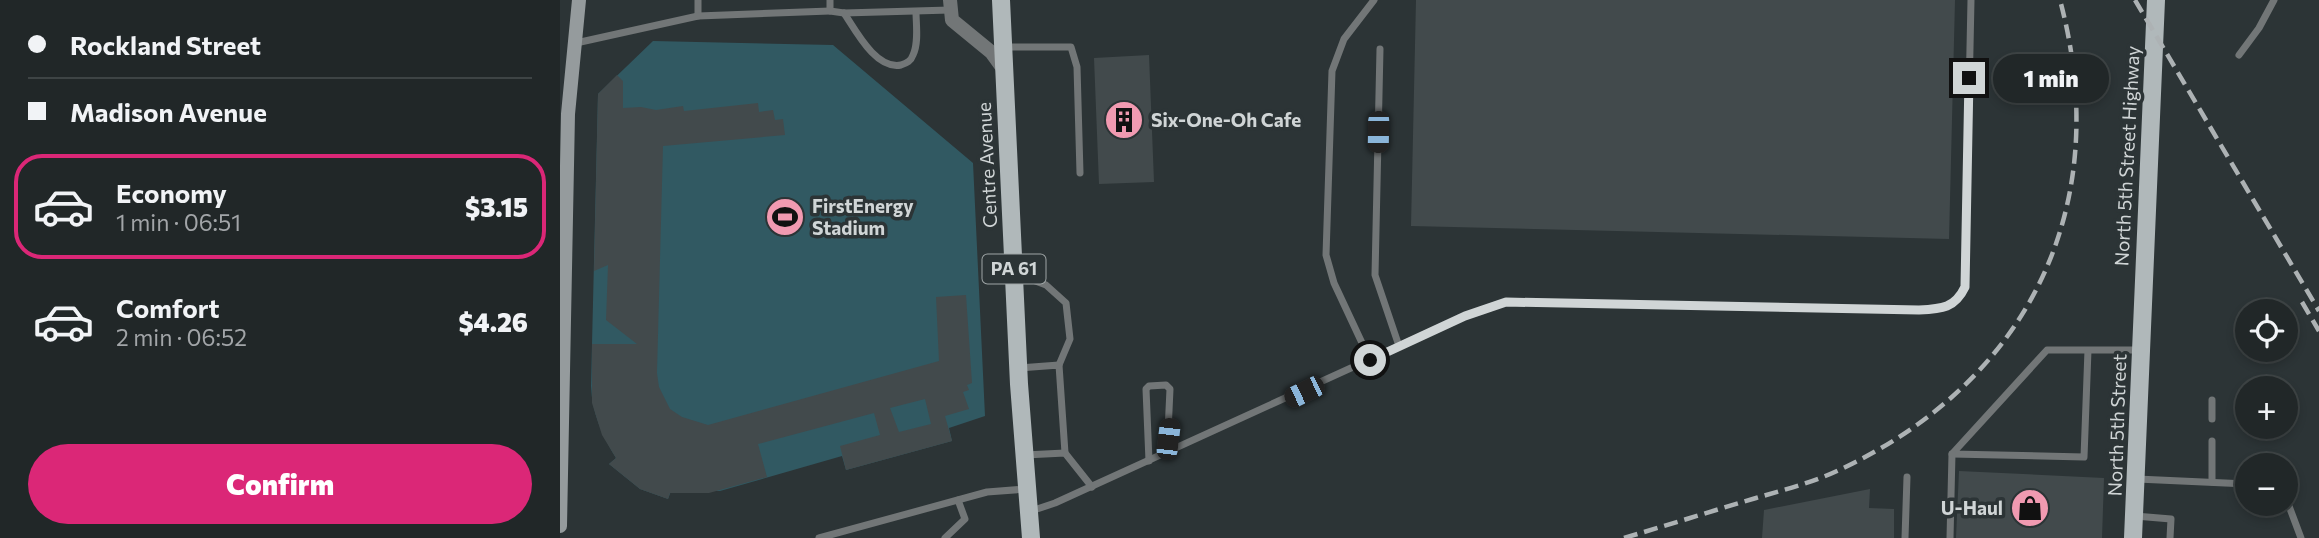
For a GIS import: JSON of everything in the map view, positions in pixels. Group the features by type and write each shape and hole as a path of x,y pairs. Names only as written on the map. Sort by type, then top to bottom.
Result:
{"main road":[{"name":"Centre Avenue","path":"1001,0 1019,368 1031,538"},
{"name":"North 5th Street Highway","path":"2141,314 2156,0"},
{"name":"North 5th Street","path":"2133,538 2141,314"}],"street":[{"path":"560,526 568,114 579,0"},
{"path":"950,5 952,20 961,30 992,52 1004,70"}],"lane":[{"path":"698,0 698,16"},
{"path":"830,0 830,11"},
{"path":"1370,360 1335,283 1326,255 1332,71 1344,39 1374,0"},
{"path":"1030,511 1167,453 1465,316 1506,302 1919,310 1942,309 1958,302 1965,287 1971,0"},
{"path":"2239,55 2259,28 2274,0"},
{"path":"575,43 698,16 830,11 916,12 950,5"},
{"path":"844,13 879,60 888,65 899,65 909,62 914,54 916,12"},
{"path":"1003,47 1071,47 1077,67 1080,173"},
{"path":"1380,49 1374,275 1399,346"},
{"path":"1014,273 1046,285 1066,303 1070,339 1059,365 1065,453 1092,486"},
{"path":"1950,538 1952,454 2047,350 2141,350"},
{"path":"1952,454 2084,457 2088,350"},
{"path":"1019,368 1059,365"},
{"path":"1149,461 1146,389 1149,386 1166,386 1170,389 1167,453"},
{"path":"2212,400 2212,419"},
{"path":"2212,441 2212,482"},
{"path":"1026,455 1065,453"},
{"path":"1905,538 1907,477"},
{"path":"2136,480 2235,483"},
{"path":"819,538 988,492 1028,489"},
{"path":"945,538 965,519 958,500"},
{"path":"2134,516 2171,519 2170,538"},
{"path":"2293,516 2301,538"}],"shaded area":[{"name":"FirstEnergy Stadium","path":"653,41 833,45 973,163 985,416 949,428 952,441 846,470 842,456 720,491 671,491 668,499 640,489 609,464 616,458 599,424 591,386 598,94"}],"building":[{"path":"1416,0 1955,0 1949,239 1411,226"},
{"name":"Six-One-Oh Cafe","path":"1149,55 1154,182 1099,184 1094,58"},
{"path":"617,75 623,81 623,108 656,110 683,106 684,111 758,103 759,112 773,110 775,120 783,119 785,135 663,146 657,373 659,387 670,409 682,417 708,425 939,361 936,297 966,295 972,383 967,385 969,390 963,392 969,409 945,416 952,441 846,470 840,446 880,435 874,413 758,444 767,477 709,493 670,493 668,499 640,489 609,464 616,458 602,435 592,403 592,344 637,344 606,320 608,265 594,271 598,94","holes":["925,399 931,424 899,432 890,408"]},
{"name":"U-Haul","path":"1959,471 2104,478 2102,538 1956,538"},
{"path":"1870,489 1869,508 1894,509 1894,538 1762,538 1764,510"}],"railway":[{"path":"1624,538 1797,486 1837,471 1904,434 1961,389 2007,337 2042,279 2064,216 2076,148 2074,75 2060,0"},
{"path":"2135,0 2319,311"},
{"path":"2302,302 2319,331"}],"place":[{"name":"Six-One-Oh Cafe","path":"1124,120"},
{"name":"FirstEnergy Stadium","path":"785,217"},
{"name":"U-Haul","path":"2030,508"}],"route":[{"path":"1370,360 1465,316 1506,302 1919,310 1942,309 1958,302 1965,287 1969,78"}]}
